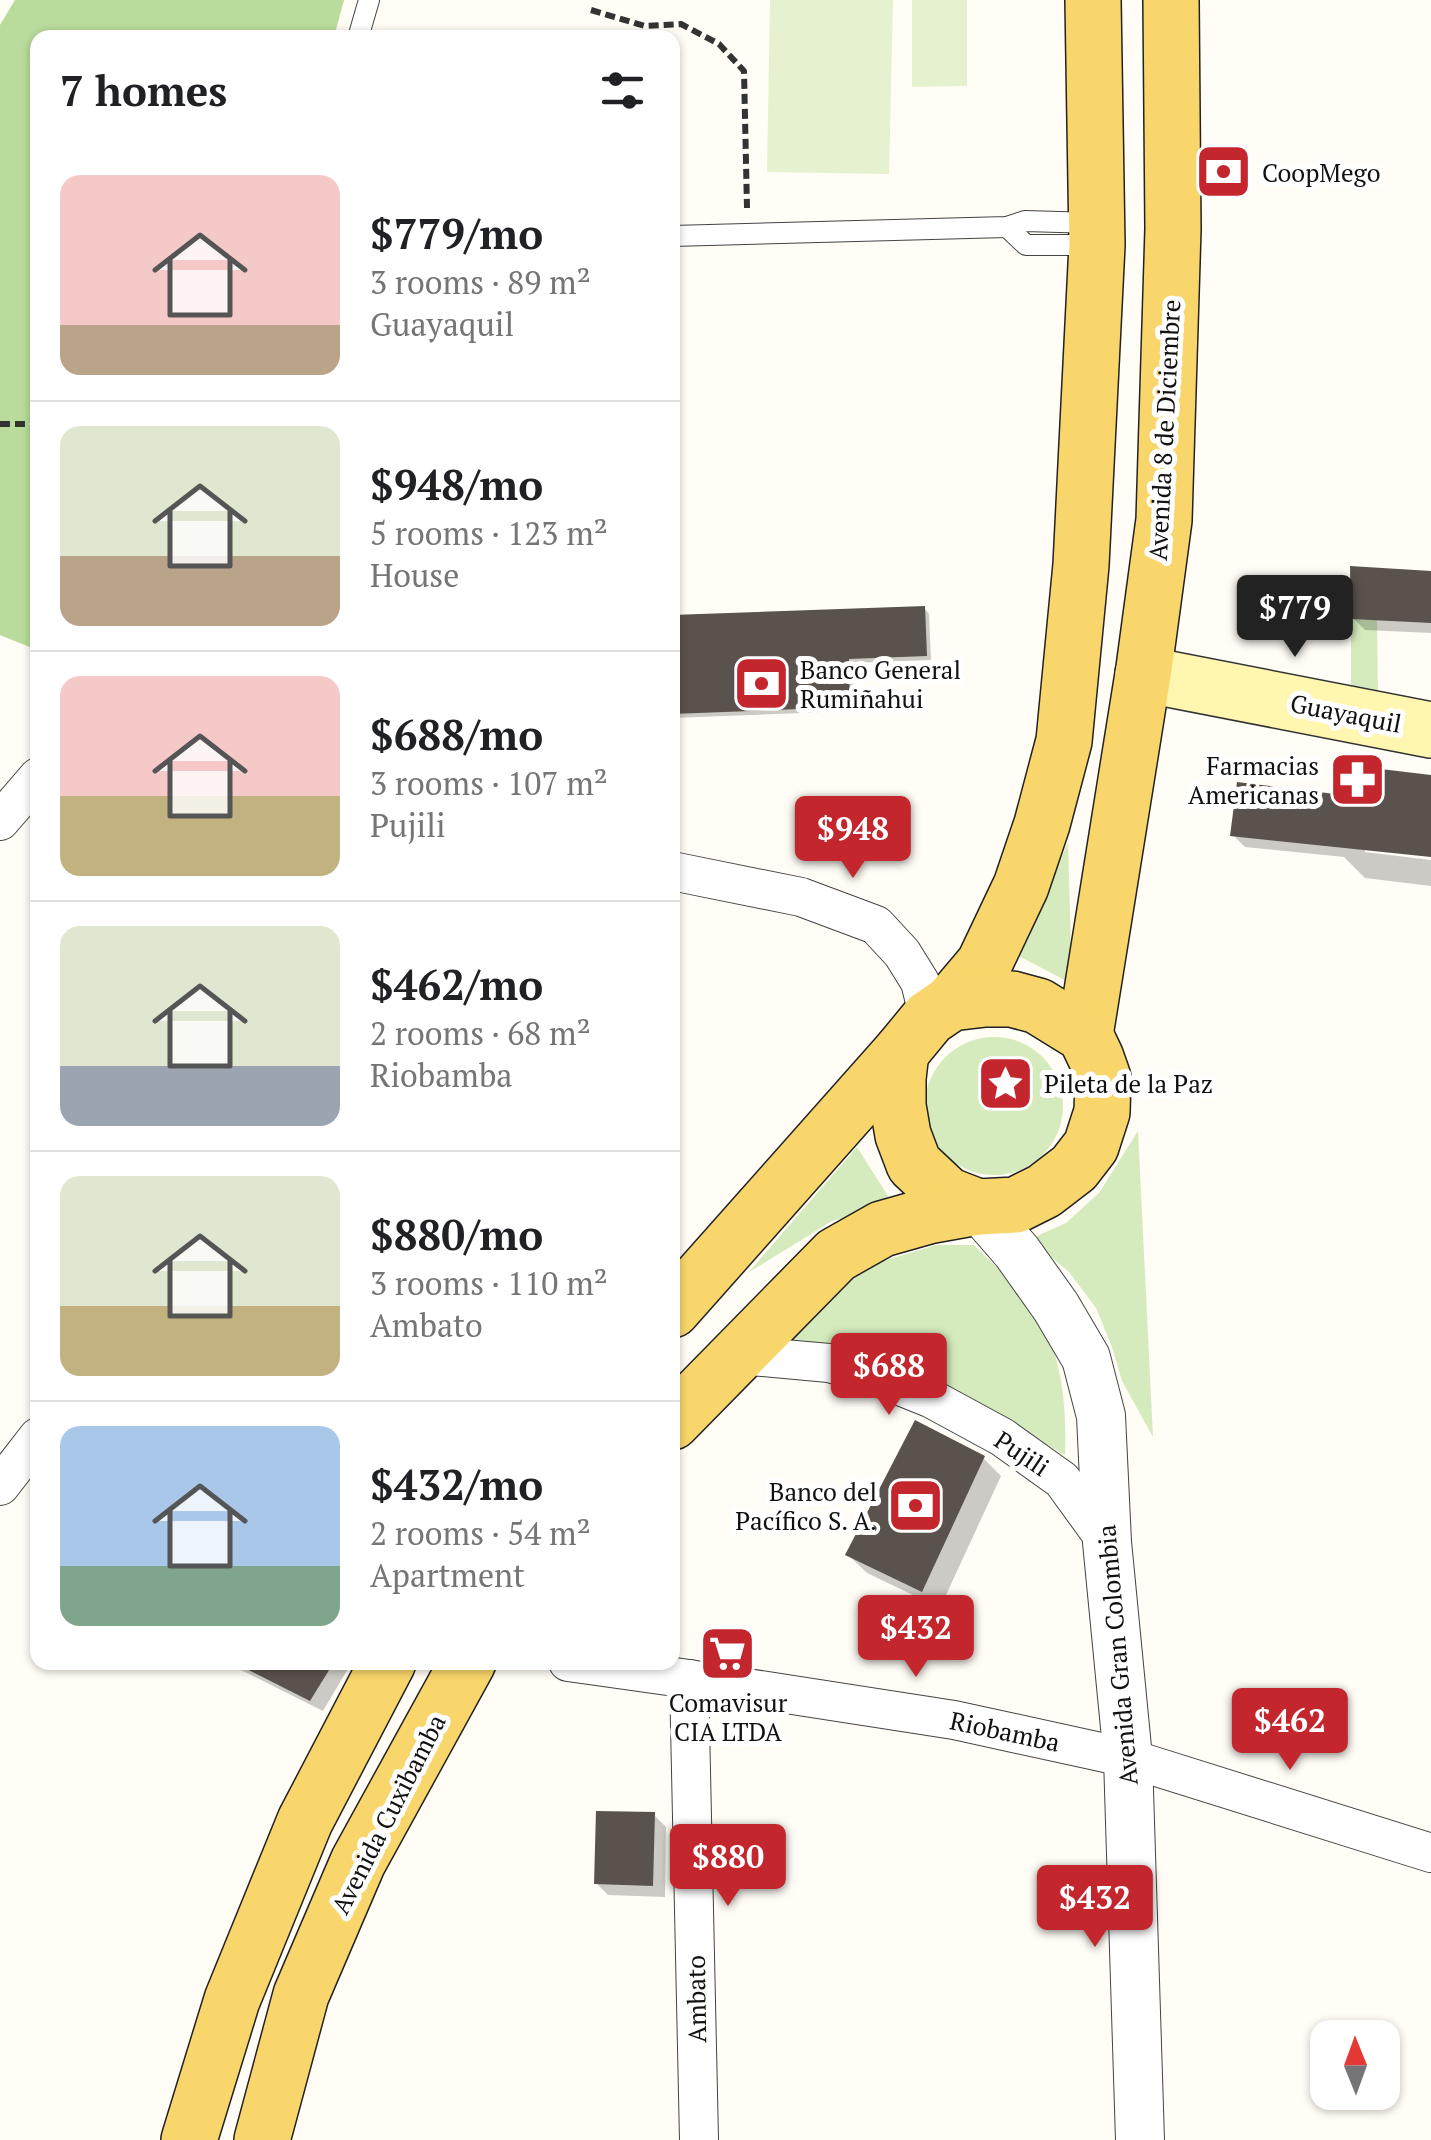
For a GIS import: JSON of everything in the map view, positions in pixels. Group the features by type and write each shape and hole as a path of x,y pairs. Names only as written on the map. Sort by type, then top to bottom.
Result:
{"main road":[{"path":"680,1301 984,964 1021,886 1042,824 1064,741 1081,565 1097,234 1093,0"},
{"name":"Avenida 8 de Diciembre","path":"1085,1035 1164,520 1173,229 1171,0"},
{"name":"Guayaquil","path":"1143,674 1431,730"},
{"path":"680,1414 836,1255 882,1228 978,1207 1016,1205 1044,1191 1074,1168 1091,1146 1102,1112 1102,1078 1096,1058 1085,1035 1038,1006 1012,999 985,999 927,1024 898,1078 903,1135 914,1164 947,1194 978,1207"},
{"path":"189,2140 232,2000 305,1822 384,1670"},
{"name":"Avenida Cuxibamba","path":"262,2140 301,1995 358,1862 464,1670"}],"street":[{"path":"0,821 30,786"},
{"path":"680,873 801,897 876,925 902,953 920,982 927,1024"},
{"name":"Avenida Gran Colombia","path":"978,1207 1056,1306 1086,1358 1102,1416 1107,1542 1128,1758 1140,2140"},
{"name":"Pujili","path":"740,1355 829,1363 932,1398 1002,1437 1062,1480 1107,1542"},
{"path":"0,1486 30,1447"},
{"name":"Riobamba","path":"625,1670 954,1720 1128,1758 1431,1853"},
{"name":"Ambato","path":"689,1679 699,2140"}],"lane":[{"path":"360,30 368,0"},
{"path":"680,236 1007,228 1026,246 1097,234"}],"path":[{"path":"591,10 645,26 681,24 719,44 744,71 748,234"},
{"path":"0,424 30,424"}],"green space":[{"path":"15,0 344,0 336,30 30,30 30,647 0,635 0,25"},
{"path":"770,0 893,0 889,174 767,172"},
{"path":"912,0 967,0 967,86 912,87"},
{"path":"1351,619 1377,620 1378,695 1351,690"},
{"path":"1068,843 1072,984 1015,954"},
{"path":"994,1037 1021,1042 1043,1057 1058,1079 1063,1106 1058,1133 1043,1155 1021,1170 994,1175 967,1170 945,1155 930,1133 925,1106 930,1079 945,1057 967,1042"},
{"path":"1138,1131 1153,1437 1122,1381 1096,1308 1069,1272 1030,1239 1066,1223 1099,1193"},
{"path":"857,1147 893,1204 832,1221 748,1273"},
{"path":"936,1245 974,1245 1036,1312 1059,1370 1065,1412 1065,1455 930,1377 847,1349 772,1342 844,1281 873,1264"}],"building":[{"path":"1350,566 1431,571 1431,623 1351,619"},
{"name":"Banco General Rumiñahui","path":"925,606 927,656 849,659 850,707 680,714 680,615"},
{"path":"1339,764 1431,775 1431,857 1230,836 1237,782 1335,794"},
{"name":"Banco del Pacífico S. A.","path":"915,1420 985,1456 922,1592 845,1555"},
{"path":"249,1670 329,1670 310,1701"},
{"path":"596,1811 655,1812 653,1886 594,1884"}],"place":[{"name":"CoopMego","path":"1223,172"},
{"name":"Banco General Rumiñahui","path":"761,683"},
{"name":"Farmacias Americanas","path":"1358,779"},
{"name":"Pileta de la Paz","path":"1005,1083"},
{"name":"Banco del Pacífico S. A.","path":"916,1505"},
{"name":"Comavisur CIA LTDA","path":"728,1653"}]}
